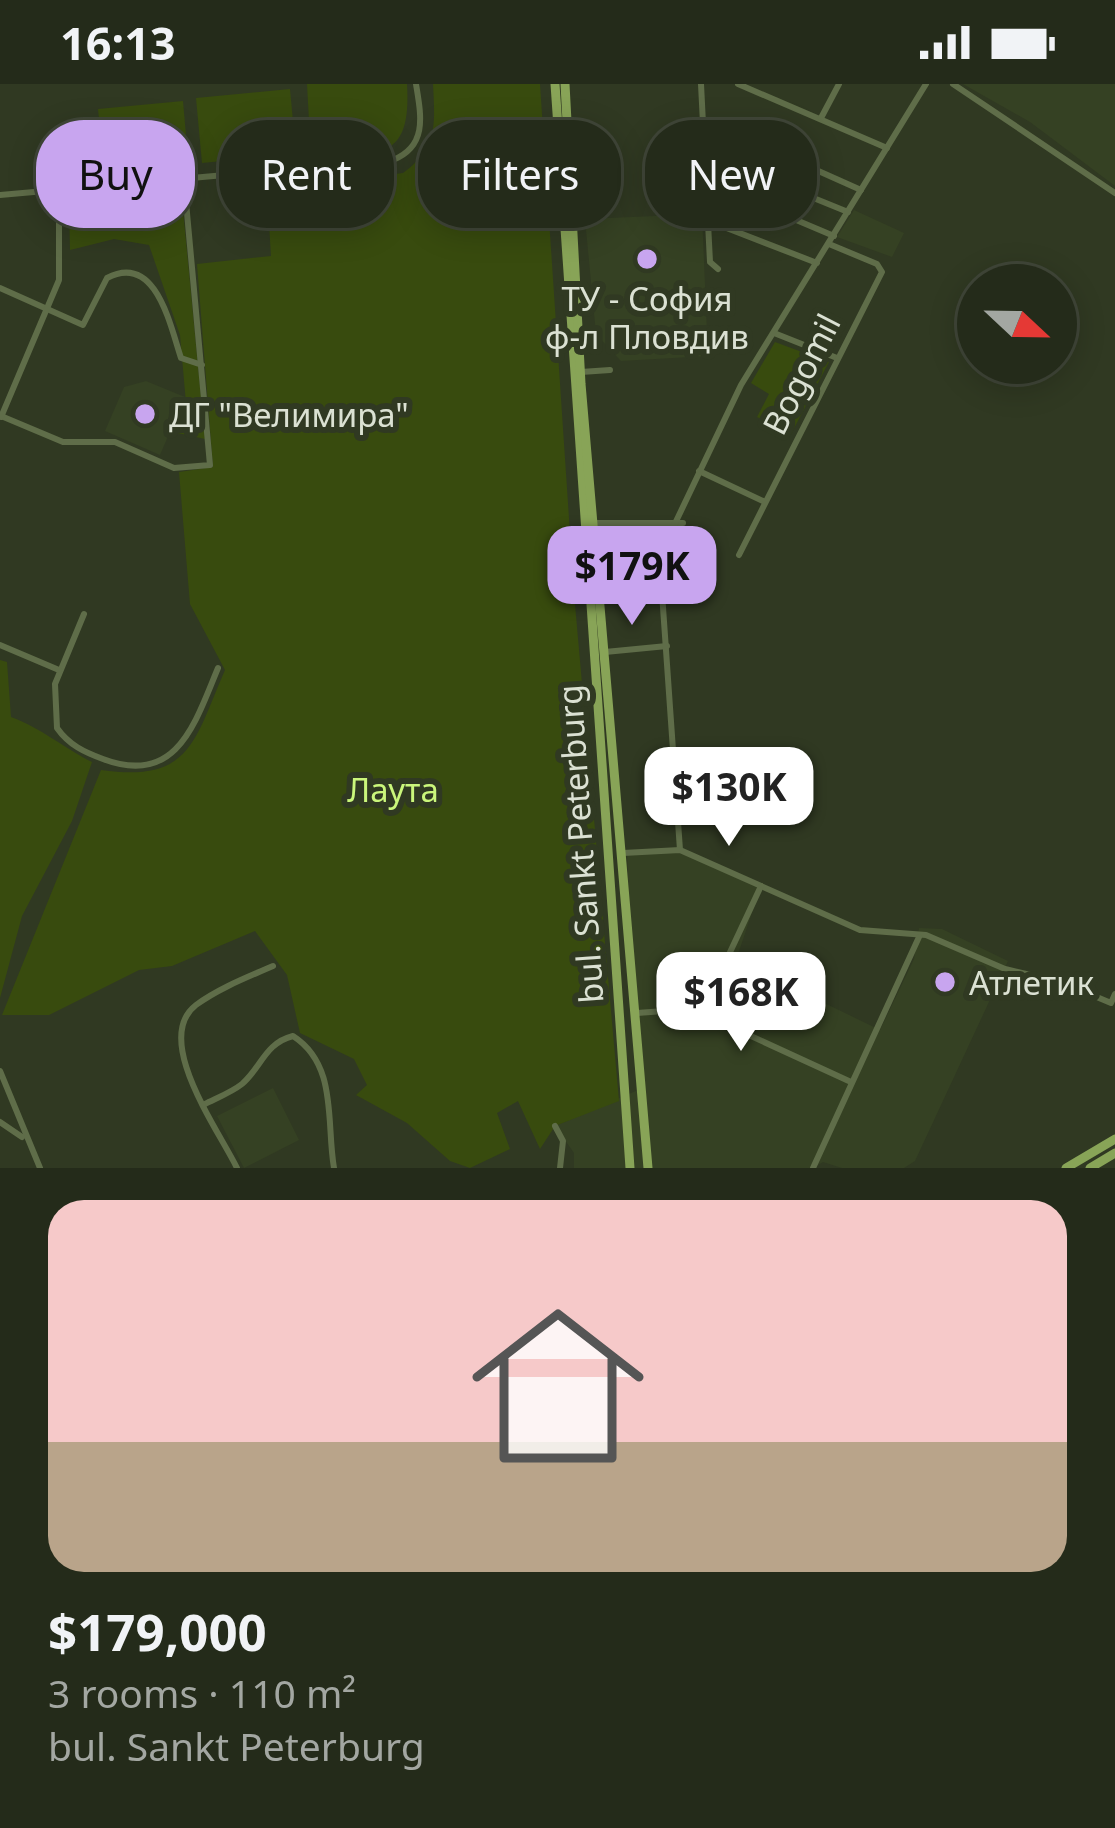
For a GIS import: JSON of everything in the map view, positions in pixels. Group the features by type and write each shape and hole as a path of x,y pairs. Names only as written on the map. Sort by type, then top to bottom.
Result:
{"main road":[{"name":"bul. Sankt Peterburg","path":"555,84 630,1168"},
{"name":"bul. Sankt Peterburg","path":"565,84 576,373 648,1168"},
{"path":"1066,1168 1115,1138"},
{"path":"1090,1168 1115,1153"}],"street":[{"path":"195,179 402,157 420,134 416,84"},
{"path":"701,84 702,120"},
{"path":"738,84 887,148"},
{"path":"821,118 838,84"},
{"name":"Bogomil","path":"680,850 662,593 679,522 699,471 774,333 926,84"},
{"path":"953,84 1115,193"},
{"path":"817,170 861,190"},
{"path":"0,195 36,193"},
{"path":"817,199 848,212"},
{"path":"60,228 61,270 1,418 63,442 115,442 174,468 210,465 189,228"},
{"path":"707,228 710,262 718,268"},
{"path":"727,228 817,263"},
{"path":"807,228 831,240"},
{"name":"Bogomil","path":"739,555 882,272 877,264 831,240"},
{"path":"0,288 83,325 107,278 137,275 163,302 181,358 202,365"},
{"path":"774,333 837,358"},
{"path":"576,373 610,370"},
{"path":"699,471 763,501"},
{"path":"592,523 679,522"},
{"path":"84,614 59,670 52,699 63,736 79,749 130,768 158,763 184,742 218,668"},
{"path":"0,645 59,670"},
{"path":"603,652 667,646"},
{"path":"619,853 680,850 860,930 926,935 1005,969 1113,998"},
{"path":"702,1012 761,886"},
{"path":"813,1168 919,937"},
{"path":"237,1168 178,1052 181,1025 196,1005 274,966"},
{"path":"632,1014 702,1012 851,1082"},
{"path":"205,1104 245,1082 267,1051 293,1036 307,1046 331,1095 327,1130 334,1168"},
{"path":"0,1071 40,1168"},
{"path":"0,1122 25,1139"},
{"path":"555,1126 563,1141 560,1168"}],"shaded area":[{"path":"963,84 1115,84 1115,186 1030,122"},
{"path":"854,210 904,233 892,257 837,237"},
{"name":"ТУ - София ф-л Пловдив","path":"645,216 645,228 703,228 708,356 621,361 596,334 586,228 621,228 621,217"},
{"name":"ДГ \"Велимира\"","path":"146,381 185,397 160,455 105,431 124,387"},
{"path":"680,850 761,886 736,960 880,1030 914,959 919,928 942,929 1008,961 915,1161 904,1168 842,1168 823,1162 813,1168 574,1168 574,1153 555,1126 645,1087 632,985 627,852"},
{"path":"273,1088 299,1140 244,1168 217,1116"}],"green space":[{"path":"307,84 407,84 403,129 394,143 394,120 309,120"},
{"name":"Лаута","path":"433,84 540,84 542,120 433,120"},
{"path":"290,89 293,120 219,120 219,161 202,163 196,98"},
{"path":"183,101 185,120 99,120 98,109"},
{"name":"Лаута","path":"418,159 418,228 550,228 574,593 619,1101 555,1126 540,1149 518,1101 497,1113 510,1149 470,1168 450,1161 407,1123 356,1095 367,1085 354,1059 300,1033 287,975 255,931 172,966 139,970 49,1015 2,1015 101,770 154,770 172,763 196,736 225,670 190,604 179,472 213,467 197,264 271,256 269,228 394,228 394,174"},
{"path":"70,228 185,228 205,439 173,432 186,403 180,335 149,245 114,239 70,250"},
{"path":"775,342 829,362 791,434 757,417 769,394 751,383"},
{"path":"0,660 7,662 11,717 92,762 72,821 22,916 0,998"}],"place":[{"name":"ТУ - София ф-л Пловдив","path":"647,259"},
{"name":"ДГ \"Велимира\"","path":"145,414"},
{"name":"Атлетик","path":"945,982"}]}
